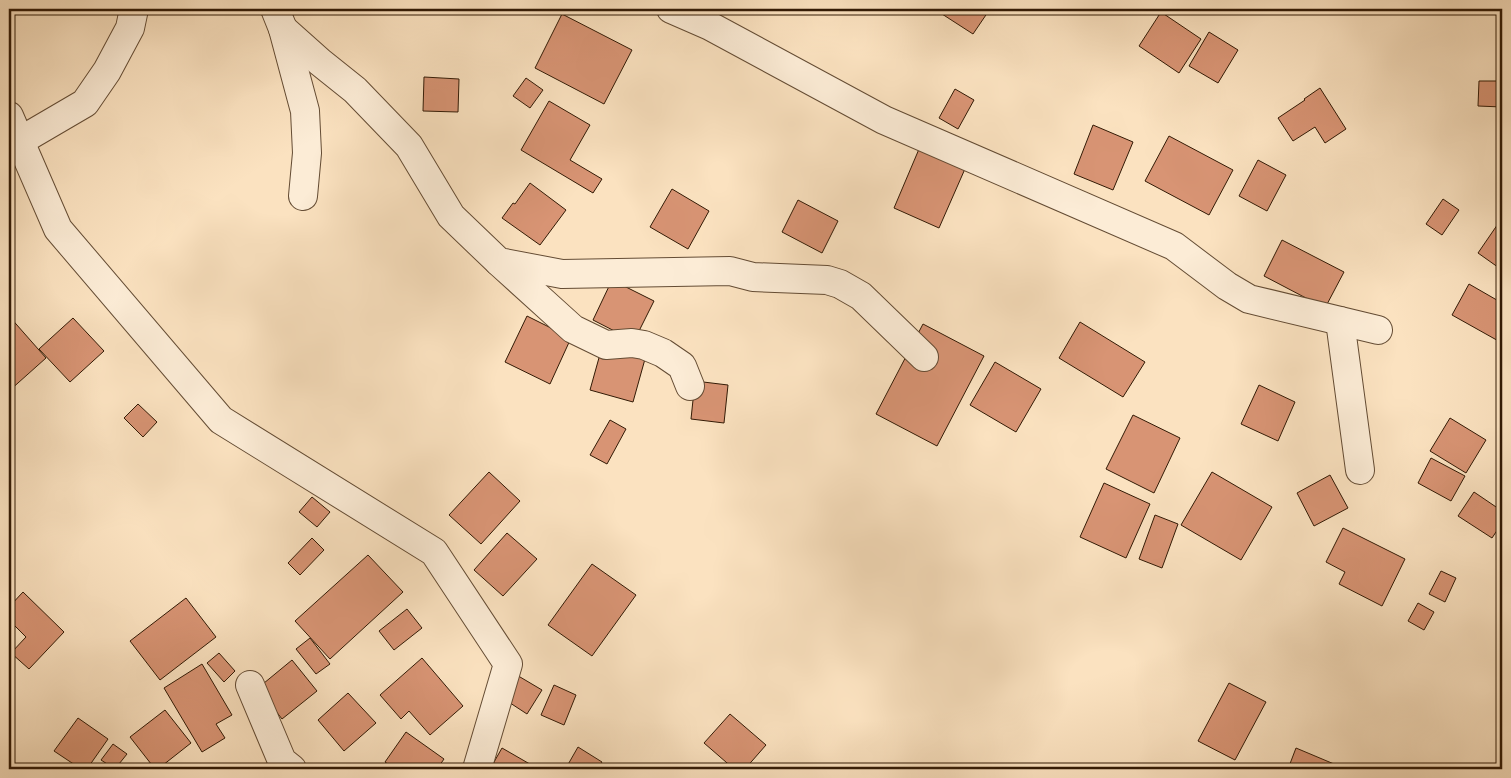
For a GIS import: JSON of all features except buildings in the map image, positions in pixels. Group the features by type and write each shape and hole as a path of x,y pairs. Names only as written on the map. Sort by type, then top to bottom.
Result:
{"street":[{"path":"20,141 85,103 107,70 130,28 134,9"},
{"path":"671,9 710,26 884,120 1174,246 1227,286 1249,299 1378,330"},
{"path":"279,19 305,111 307,153 302,196"},
{"path":"279,19 320,62 355,90 408,146 451,216 572,329 606,345 615,343 638,344 664,354 682,366 690,386"},
{"path":"9,116 58,229 221,420 434,552 508,664 477,769"},
{"path":"499,262 562,274 730,271 753,277 827,280 840,284 861,296 924,357"},
{"path":"1340,321 1360,470"},
{"path":"250,685 282,761 292,769"}]}
